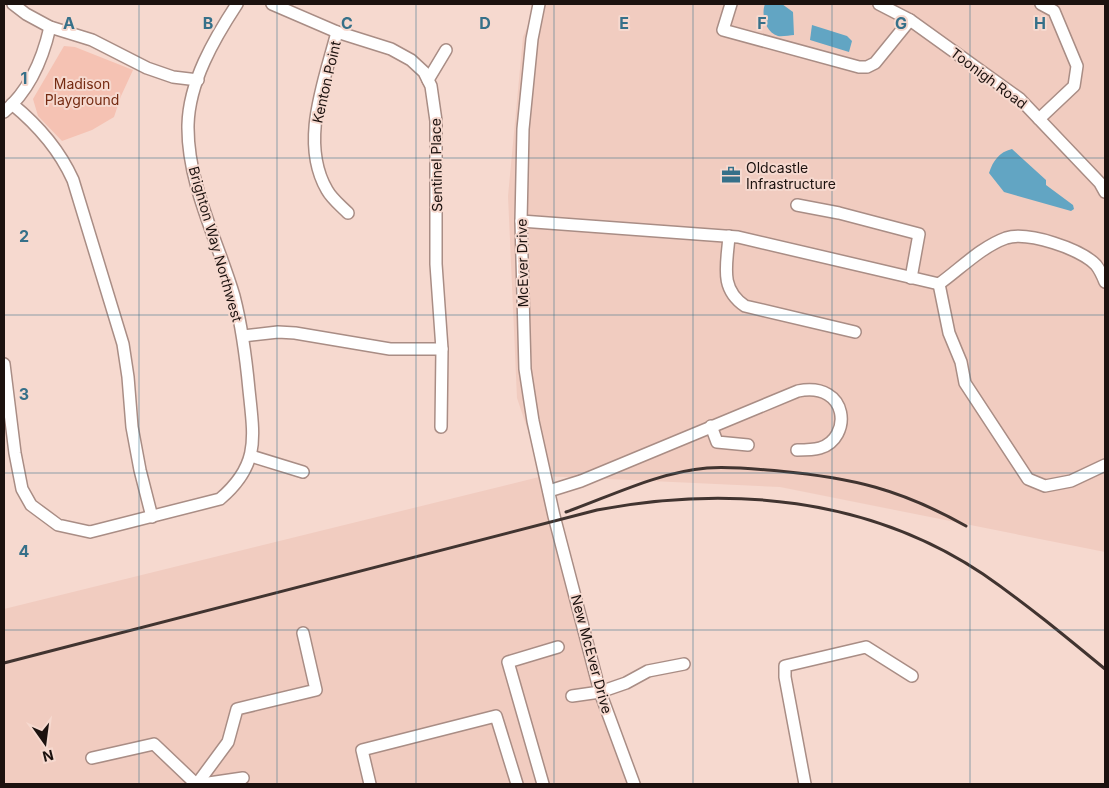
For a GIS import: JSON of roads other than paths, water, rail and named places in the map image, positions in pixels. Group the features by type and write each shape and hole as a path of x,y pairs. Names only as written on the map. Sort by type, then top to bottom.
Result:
{"street":[{"path":"13,4 26,14 50,27 92,40 147,68 173,77 198,80"},
{"name":"Brighton Way Northwest","path":"4,364 22,490 31,505 58,525 90,532 220,499 233,488 246,468 251,456 253,428 243,336 234,298 201,198 190,155 190,105 207,54 237,4"},
{"name":"Sentinel Place","path":"272,4 337,32 398,52 411,60 424,72 431,86 436,121 436,264 442,349 441,427"},
{"name":"McEver Drive","path":"539,4 532,39 522,129 521,221 525,369 532,421 556,521"},
{"path":"731,4 723,30 858,67 867,67 875,64 910,20"},
{"name":"Toonigh Road","path":"879,4 910,20 1020,99 1100,183 1105,192"},
{"path":"1039,119 1074,86 1077,66 1067,38 1054,11 1041,4"},
{"path":"50,27 35,70 8,108 34,122 62,156 73,180 123,344 132,427 140,470 152,517"},
{"name":"Kenton Point","path":"337,32 315,120 315,136 323,181 333,199 348,212"},
{"path":"428,80 446,50"},
{"path":"797,205 839,213 919,234 911,278"},
{"path":"521,221 729,236 939,284 989,246 1008,238 1027,237 1069,249 1084,256 1096,266 1105,282"},
{"path":"729,236 726,279 733,298 745,306 855,332"},
{"path":"939,284 948,333 961,362 965,383 1028,479 1045,486 1071,481 1105,465"},
{"path":"243,336 278,332 294,333 390,349 442,349"},
{"path":"549,491 581,481 798,391 822,390 836,401 842,415 840,428 831,441 822,448 797,450"},
{"path":"711,426 718,442 748,445"},
{"path":"251,456 304,472"},
{"name":"New McEver Drive","path":"556,521 600,692 634,784"},
{"path":"92,758 154,744 197,784 228,742 237,708 316,690 303,632"},
{"path":"544,784 508,662 558,647"},
{"path":"805,784 785,677 785,666 866,647 912,676"},
{"path":"572,696 600,692 626,683 648,671 684,664"},
{"path":"370,784 362,750 496,716 517,784"},
{"path":"202,784 243,778"}],"water":[{"path":"765,4 782,4 793,12 794,35 778,36 770,31 764,17"},
{"path":"812,25 847,36 852,41 849,52 810,40"},
{"path":"1012,149 1046,180 1046,185 1073,205 1074,209 1071,211 1004,192 989,173 997,158 1003,152"}],"railway":[{"path":"566,512 653,479 689,470 716,467 806,474 876,487 919,503 966,526"},
{"path":"4,663 597,510 647,502 747,499 796,504 845,513 893,528 939,548 983,574 1030,608 1105,669"}],"place":[{"name":"Oldcastle Infrastructure","path":"731,175"}],"park label":[{"name":"Madison Playground","path":"82,92"}]}
